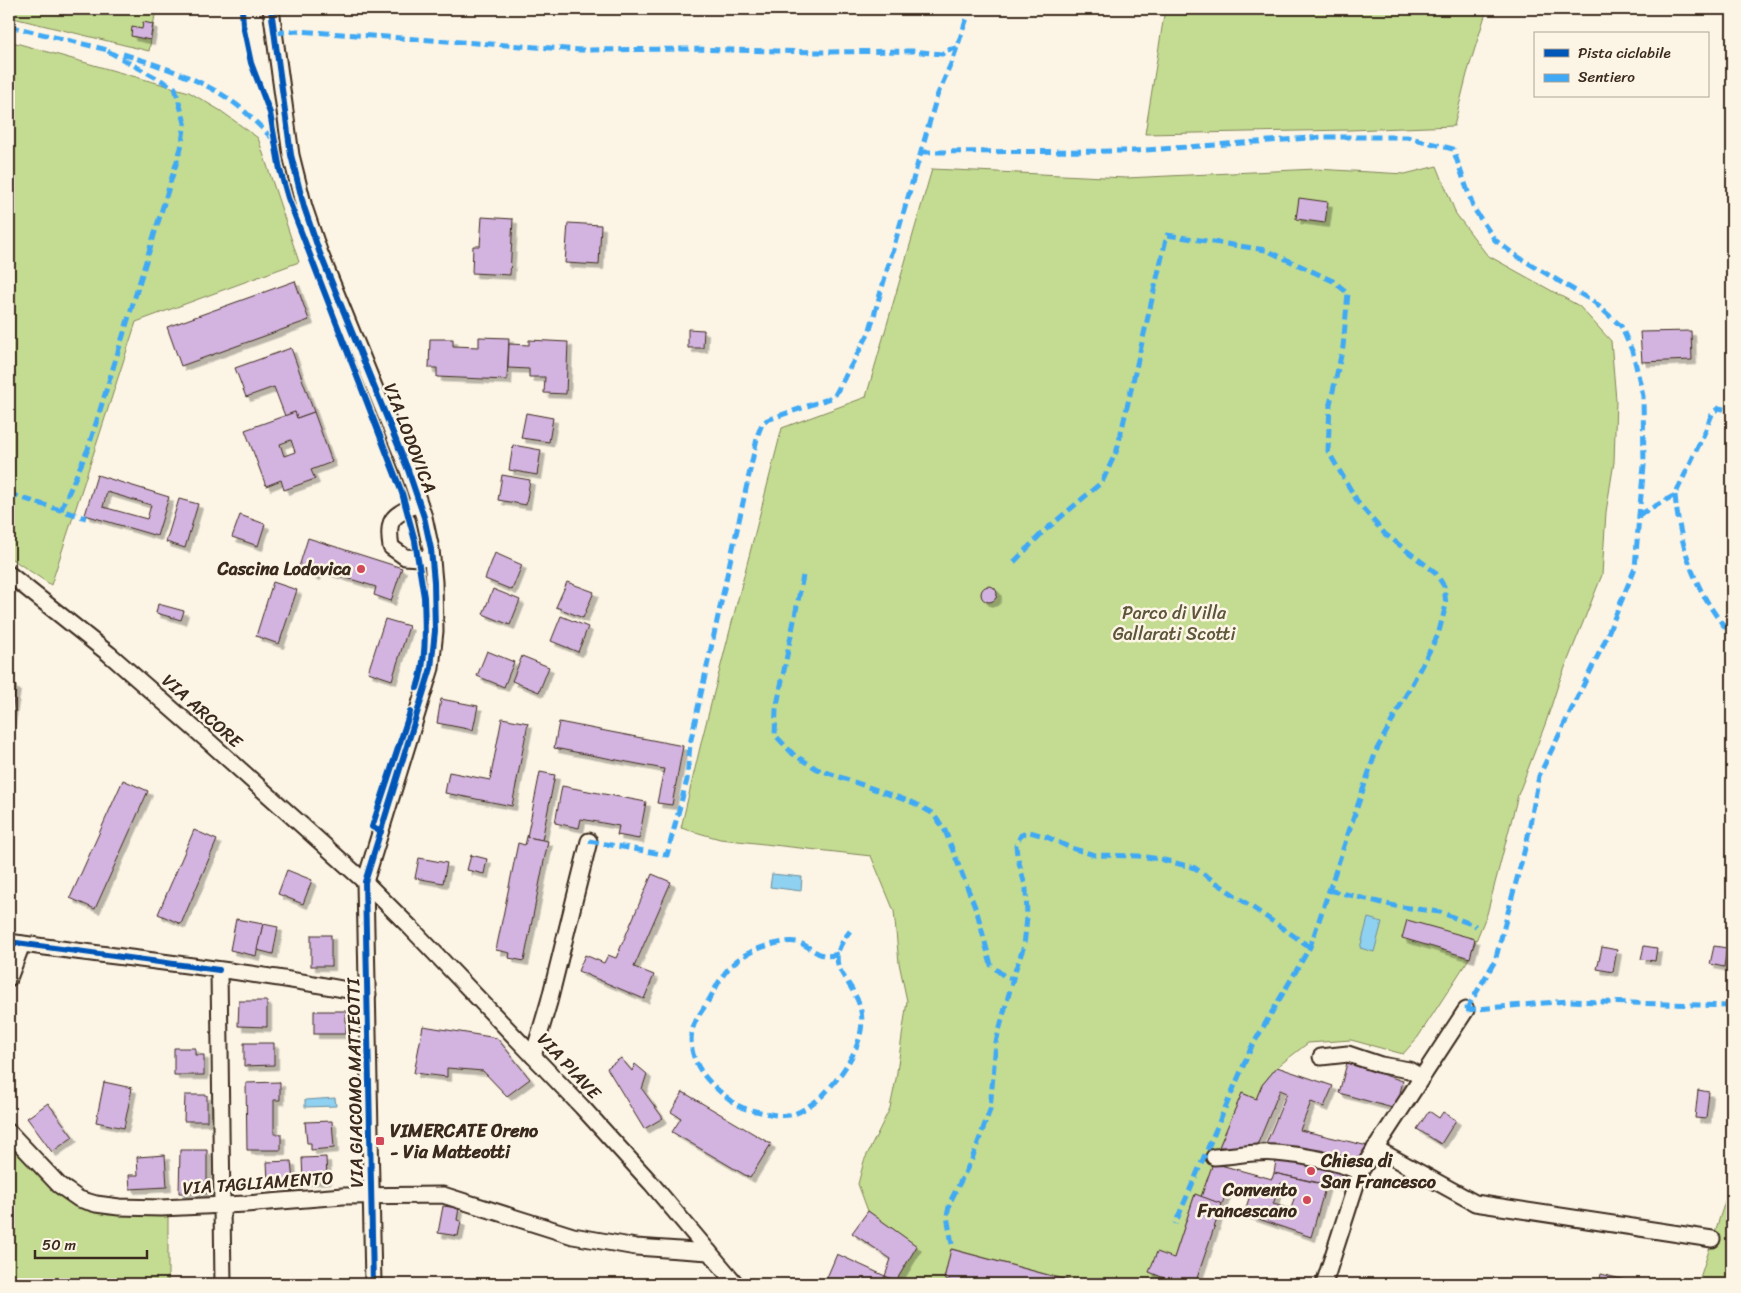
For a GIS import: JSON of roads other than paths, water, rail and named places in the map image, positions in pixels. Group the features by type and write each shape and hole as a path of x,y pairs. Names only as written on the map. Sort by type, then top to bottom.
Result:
{"street":[{"name":"VIA LODOVICA","path":"271,9 291,156 304,207 319,251 408,470 419,502 432,559 435,610 431,668 365,882"},
{"name":"VIA LODOVICA","path":"419,502 395,516 389,530 392,547 405,557 432,559"},
{"name":"VIA ARCORE","path":"9,574 68,620 121,665 365,882"},
{"path":"533,1056 549,1002 589,841"},
{"name":"VIA GIACOMO MATTEOTTI","path":"365,882 374,1284"},
{"name":"VIA PIAVE","path":"365,882 533,1056 651,1183 736,1284"},
{"path":"9,978 16,943 219,970 368,994"},
{"path":"219,970 223,1284"},
{"path":"1324,1284 1360,1172 1466,1010"},
{"path":"1321,1057 1348,1054 1380,1065 1409,1070 1422,1077"},
{"name":"VIA TAGLIAMENTO","path":"9,1132 60,1186 79,1198 96,1204 161,1208 343,1196 442,1195 573,1236 636,1247 709,1252"},
{"path":"1375,1148 1475,1203 1712,1239"},
{"path":"1214,1157 1275,1152 1333,1162 1360,1172"}],"water":[{"path":"772,874 802,877 801,891 770,887"},
{"path":"1368,918 1382,922 1374,952 1360,948"},
{"path":"335,1098 336,1106 305,1107 305,1100"}],"place":[{"name":"Cascina Lodovica","path":"361,569"},
{"name":"VIMERCATE Oreno - Via Matteotti","path":"380,1141"},
{"name":"Chiesa di San Francesco","path":"1311,1171"},
{"name":"Convento Francescano","path":"1307,1200"}],"park label":[{"name":"Parco di Villa Gallarati Scotti","path":"1174,623"}]}
